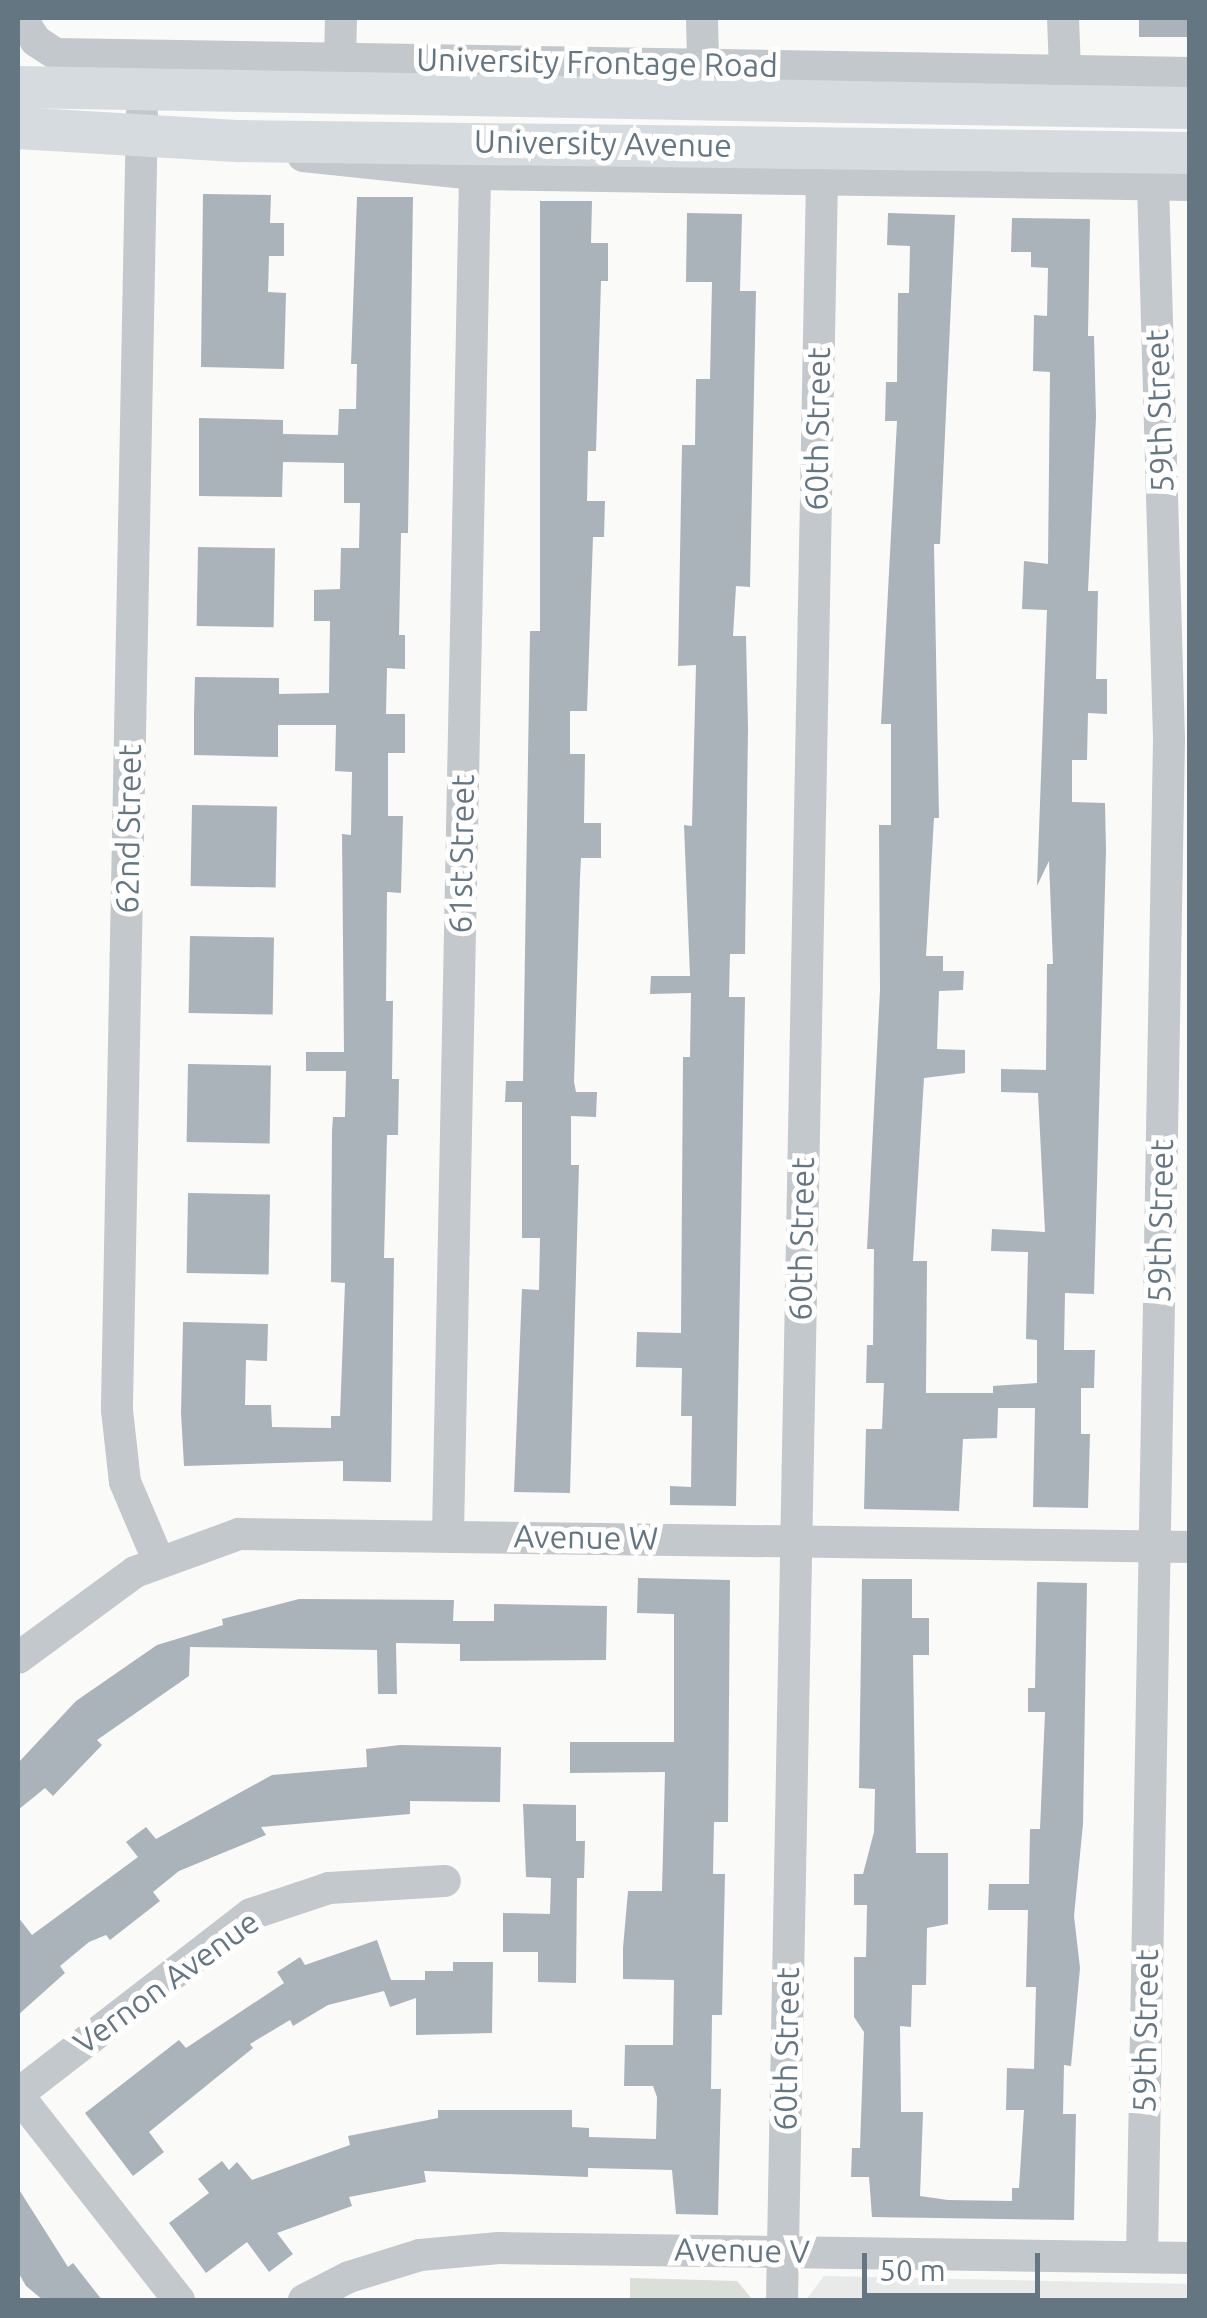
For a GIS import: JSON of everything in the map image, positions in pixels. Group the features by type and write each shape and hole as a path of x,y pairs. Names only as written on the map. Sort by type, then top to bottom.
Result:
{"main road":[{"name":"University Avenue","path":"18,87 1190,108"},
{"name":"University Avenue","path":"18,128 240,141 1190,152"}],"street":[{"path":"18,128 20,18"},
{"name":"University Frontage Road","path":"20,18 36,42 56,54 1190,73"},
{"path":"340,58 341,18"},
{"path":"702,18 703,63"},
{"path":"1063,18 1065,70"},
{"name":"62nd Street","path":"142,89 117,1410 125,1482 159,1562"},
{"path":"240,141 334,163 475,174 1190,186"},
{"name":"61st Street","path":"448,1534 475,174"},
{"name":"60th Street","path":"782,2300 822,178"},
{"name":"59th Street","path":"1142,2258 1169,739 1152,185"},
{"name":"Avenue W","path":"18,1658 84,1606 159,1562 239,1534 448,1534 1190,1548"},
{"name":"Vernon Avenue","path":"18,2095 252,1914 342,1886 445,1881"},
{"path":"18,2095 179,2300"},
{"name":"Avenue V","path":"304,2300 348,2278 420,2255 499,2248 1190,2258"}],"shaded area":[{"path":"824,2276 1189,2284 1189,2300 806,2300"},
{"path":"630,2278 737,2281 753,2300 630,2300"}],"building":[{"path":"1139,18 1190,18 1190,37 1139,37"},
{"path":"203,194 271,195 270,223 284,223 284,256 269,256 268,292 286,293 284,369 201,367"},
{"path":"357,197 413,197 408,533 401,533 399,635 405,635 405,669 387,668 386,714 405,714 405,753 388,753 388,816 403,816 401,893 387,892 386,1001 393,1001 392,1079 399,1079 398,1135 387,1135 384,1258 394,1258 391,1482 343,1481 343,1461 184,1466 181,1413 183,1322 268,1324 267,1361 246,1360 245,1405 271,1405 272,1427 331,1428 331,1416 340,1416 345,1283 331,1282 332,1131 333,1117 345,1117 346,1071 306,1071 306,1052 344,1052 342,834 351,835 352,772 335,771 336,725 278,725 278,757 194,755 194,713 195,677 279,678 279,694 329,693 330,621 314,621 314,590 340,589 341,548 359,548 360,503 344,503 344,463 283,462 282,497 199,496 199,418 283,420 283,434 338,435 339,409 356,409 357,364 351,364"},
{"path":"540,201 592,201 591,243 608,243 608,281 601,281 596,451 588,451 587,501 605,501 604,537 593,537 587,711 570,711 570,754 585,754 584,823 601,823 601,858 581,858 580,877 574,1082 576,1092 597,1092 596,1117 571,1116 571,1165 579,1165 570,1493 514,1492 522,1289 539,1290 540,1238 522,1238 522,1102 505,1102 506,1081 523,1081 530,631 540,631"},
{"path":"687,213 742,214 740,291 756,291 750,587 736,586 733,636 746,636 748,728 745,954 730,954 729,997 745,997 736,1506 670,1505 670,1486 691,1487 692,1416 681,1416 682,1368 636,1367 637,1332 681,1333 683,1057 690,1057 691,993 650,994 651,976 690,976 684,825 692,826 696,665 678,666 682,445 695,445 696,379 710,379 712,282 686,282"},
{"path":"888,213 955,215 940,544 934,544 939,818 934,818 926,956 943,956 943,971 964,971 963,990 939,991 937,1049 965,1050 965,1073 924,1078 913,1261 927,1261 926,1393 993,1393 993,1386 1037,1383 1037,1340 1026,1339 1028,1252 991,1251 992,1229 1045,1232 1038,1093 1001,1092 1001,1069 1046,1070 1047,964 1053,964 1049,861 1037,886 1047,610 1022,609 1024,561 1048,564 1050,372 1033,371 1034,315 1047,316 1048,268 1031,267 1031,252 1011,252 1012,218 1090,219 1088,336 1094,336 1096,417 1088,591 1098,591 1096,679 1107,679 1107,714 1088,713 1087,760 1072,760 1072,802 1105,803 1106,851 1094,1294 1065,1293 1064,1350 1095,1350 1094,1388 1081,1388 1081,1434 1090,1434 1088,1508 1033,1507 1035,1408 998,1408 997,1438 963,1439 959,1511 864,1509 866,1429 882,1429 884,1383 866,1383 867,1345 873,1345 874,1249 867,1249 880,990 879,825 891,825 891,724 881,724 897,421 885,421 886,382 897,382 898,293 909,293 910,246 887,245"},
{"path":"198,547 275,548 274,627 197,626"},
{"path":"192,805 277,806 276,887 191,886"},
{"path":"190,936 274,937 273,1014 189,1013"},
{"path":"188,1064 271,1065 270,1143 187,1142"},
{"path":"188,1193 270,1194 269,1274 187,1273"},
{"path":"638,1578 730,1580 728,1822 714,1822 713,1874 725,1874 722,2015 712,2015 711,2089 721,2089 718,2215 676,2214 672,2170 588,2168 588,2177 424,2171 426,2182 349,2197 352,2206 277,2233 293,2254 269,2272 247,2242 206,2273 169,2223 209,2193 198,2179 222,2161 229,2170 237,2162 252,2180 350,2145 348,2136 438,2118 438,2110 572,2110 572,2127 589,2128 589,2137 656,2139 657,2097 653,2086 624,2086 625,2045 673,2045 674,1980 623,1979 623,1948 628,1891 662,1891 665,1772 570,1773 570,1742 674,1742 674,1614 637,1613"},
{"path":"862,1579 912,1579 912,1618 929,1618 929,1655 913,1655 916,1853 948,1853 948,1924 927,1928 926,1985 912,1985 911,2027 900,2026 901,2112 923,2112 920,2196 948,2200 1012,2201 1012,2188 1019,2188 1024,2110 1006,2110 1007,2068 1034,2069 1036,1987 1026,1987 1028,1910 988,1910 989,1884 1029,1884 1030,1829 1040,1829 1045,1712 1028,1712 1028,1688 1035,1688 1037,1582 1087,1583 1083,1824 1074,1916 1080,1968 1071,2066 1064,2065 1063,2114 1076,2114 1074,2220 872,2217 869,2177 851,2177 852,2148 860,2148 864,2032 854,2017 854,1957 866,1957 867,1905 854,1905 854,1874 863,1874 874,1832 875,1789 859,1788"},
{"path":"299,1599 454,1600 453,1621 494,1621 494,1604 607,1606 606,1660 460,1661 460,1644 396,1643 397,1694 378,1694 377,1650 190,1647 189,1676 97,1740 102,1745 53,1796 45,1788 18,1810 18,1763 76,1701 157,1645 223,1625 222,1619"},
{"path":"400,1745 501,1747 500,1802 410,1801 410,1814 261,1827 266,1835 179,1871 153,1892 160,1901 110,1940 106,1935 89,1942 60,1966 65,1973 18,2015 18,1917 32,1935 138,1857 126,1842 146,1827 156,1839 272,1775 367,1767 366,1749"},
{"path":"523,1804 576,1805 576,1841 585,1841 584,1878 577,1878 576,1983 538,1982 538,1952 503,1952 503,1913 550,1914 551,1878 526,1877"},
{"path":"377,1940 391,1980 425,1980 425,1971 453,1971 453,1962 493,1962 492,2033 416,2035 416,1998 390,2007 384,1991 328,2005 293,2026 290,2020 250,2044 253,2048 149,2132 164,2152 133,2176 85,2113 179,2040 186,2048 284,1983 277,1972 300,1957 305,1965"},
{"path":"18,2188 68,2267 73,2263 102,2300 43,2300 26,2286 18,2272"}]}
